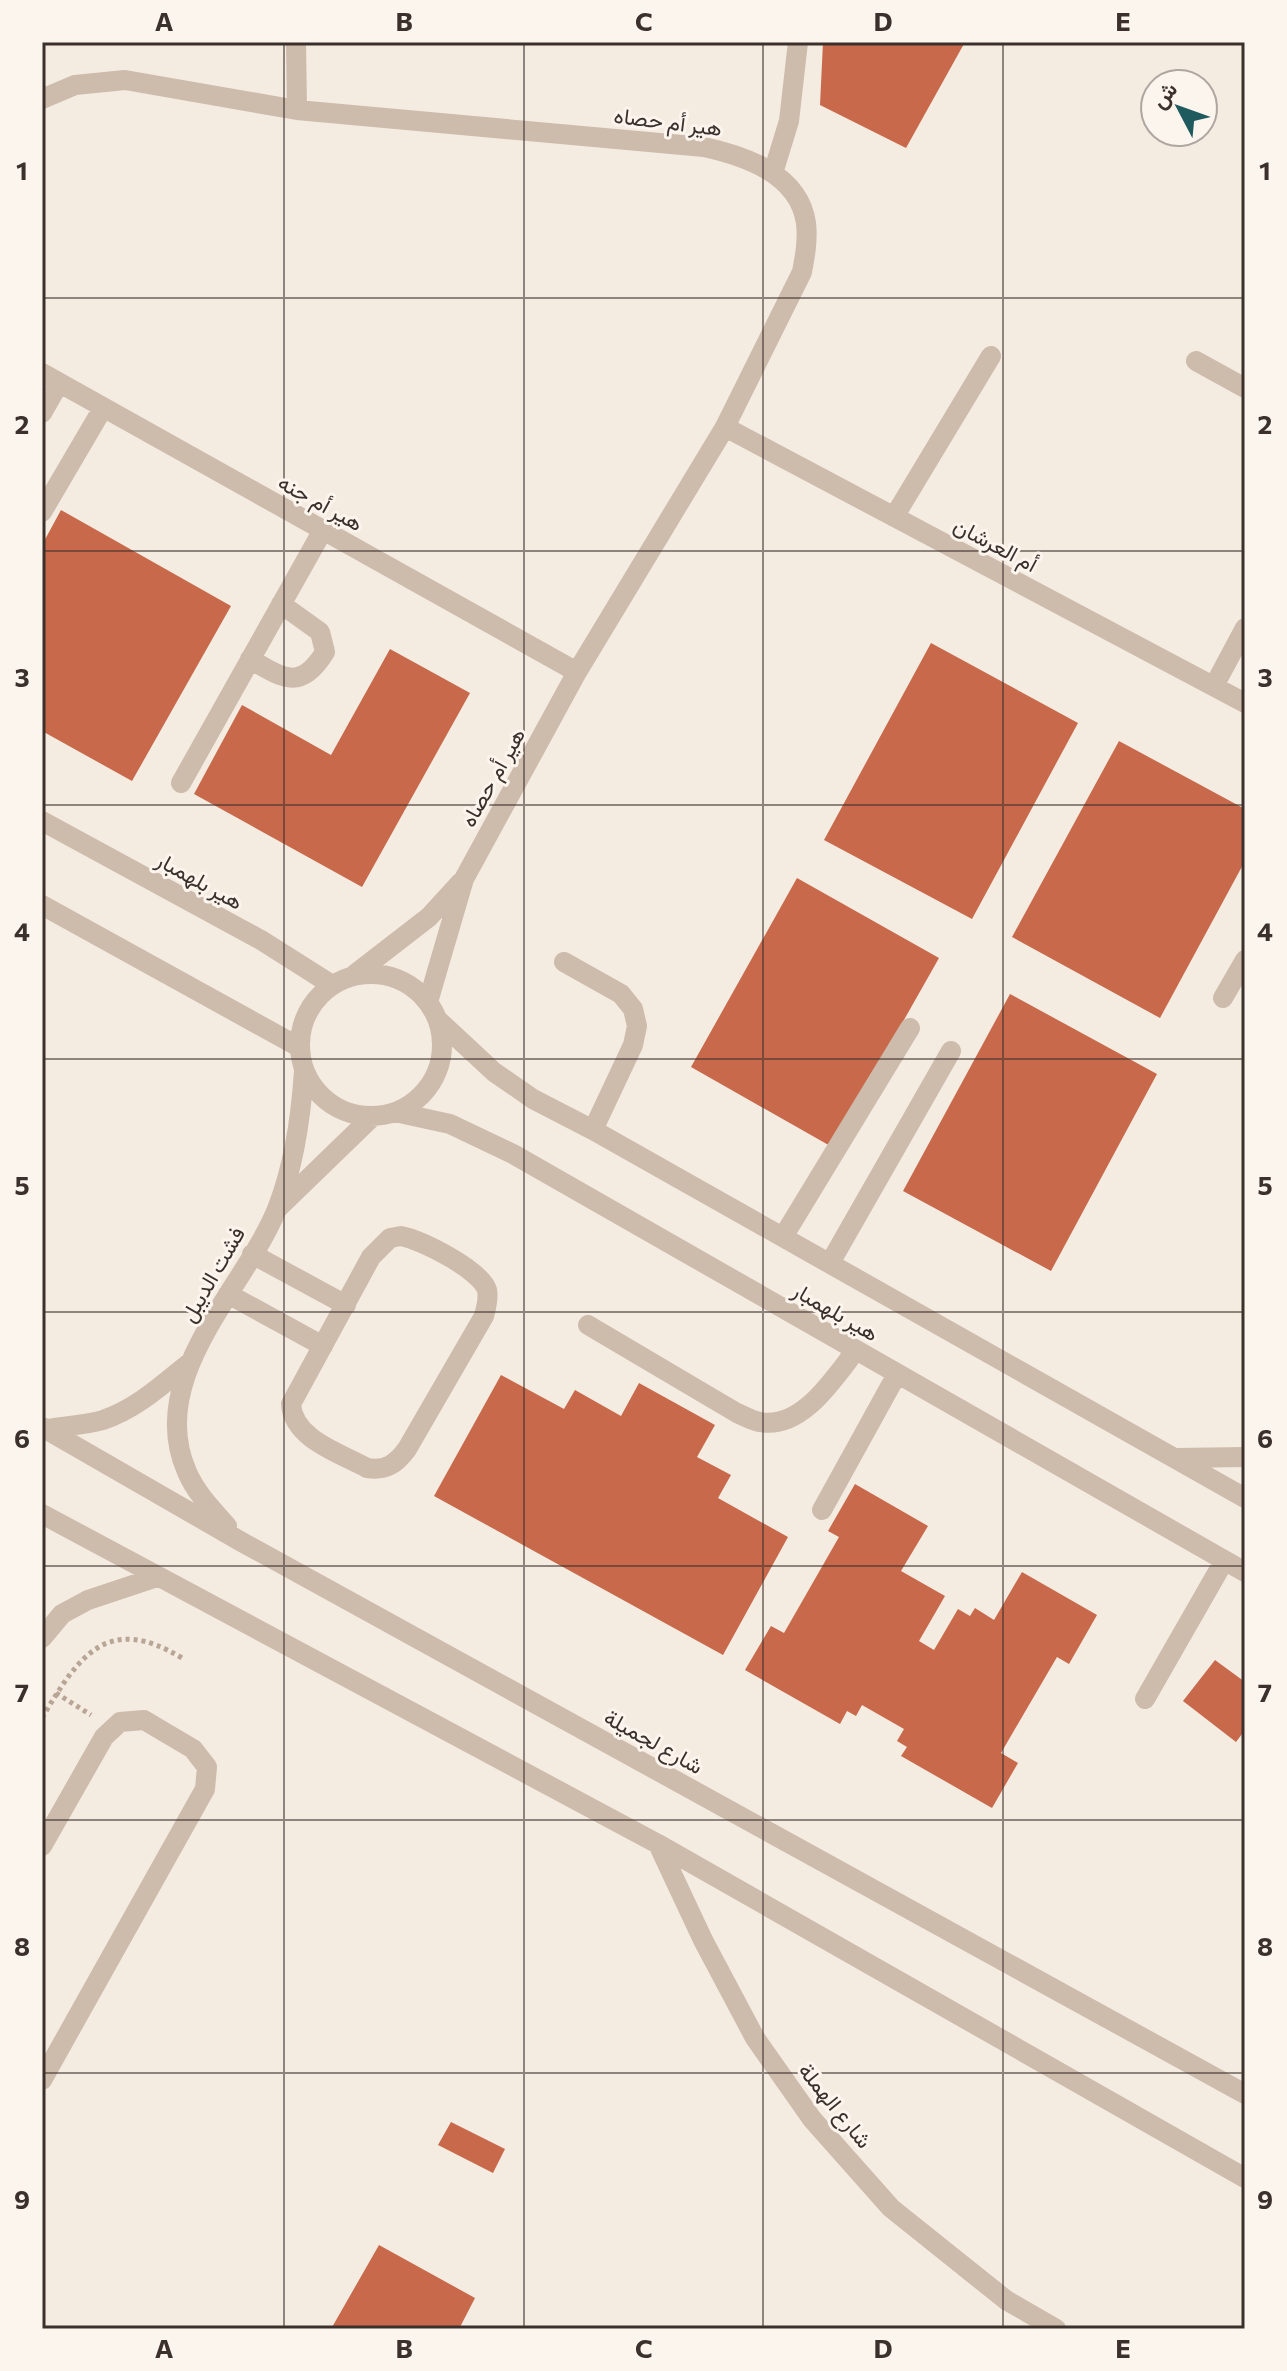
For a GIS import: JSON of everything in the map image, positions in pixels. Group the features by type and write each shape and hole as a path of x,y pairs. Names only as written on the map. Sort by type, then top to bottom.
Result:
{"street":[{"path":"296,42 297,110"},
{"path":"773,173 789,121 798,42"},
{"name":"هير أم حصاه","path":"42,99 75,85 125,80 297,110 704,147 757,162 773,173 797,198 806,221 807,245 802,272 725,427 577,672 464,879 429,917 354,975"},
{"path":"894,517 991,356"},
{"path":"1196,361 1245,388"},
{"path":"42,413 51,378"},
{"name":"هير أم جنه","path":"51,378 577,672"},
{"path":"42,512 103,408"},
{"name":"أم العرشان","path":"725,427 1245,703"},
{"path":"181,783 323,530"},
{"path":"250,659 272,672 303,678 313,671 325,652 320,632 281,604"},
{"path":"1214,686 1245,628"},
{"name":"هير بلهمبار","path":"42,821 261,940 332,985"},
{"name":"هير أم حصاه","path":"433,1011 464,879"},
{"path":"42,905 299,1047"},
{"path":"1223,998 1245,960"},
{"path":"564,962 621,994 633,1009 637,1026 633,1045 593,1130"},
{"path":"374,973 395,977 413,987 433,1011 442,1038 441,1057 425,1090 395,1112 373,1116 351,1114 332,1104 316,1090 304,1071 299,1047 307,1012 332,985 354,975 374,973"},
{"name":"هير بلهمبار","path":"433,1011 494,1072 533,1099 1245,1498"},
{"path":"783,1237 910,1028"},
{"path":"830,1263 951,1051"},
{"name":"فشت الديبل","path":"240,1541 200,1496 186,1470 179,1445 177,1412 188,1364 277,1209 296,1140 304,1071"},
{"name":"هير بلهمبار","path":"395,1112 450,1124 513,1154 1245,1572"},
{"name":"فشت الديبل","path":"277,1209 373,1116"},
{"path":"390,1238 414,1238 470,1270 487,1291 484,1316 407,1449 390,1467 379,1470 367,1468 305,1433 296,1424 291,1404 323,1346 380,1245 390,1238"},
{"path":"252,1254 346,1305"},
{"path":"228,1294 323,1346"},
{"path":"588,1325 737,1413 760,1422 779,1422 798,1413 818,1397 856,1350"},
{"name":"فشت الديبل","path":"44,1428 101,1421 122,1412 152,1394 188,1364"},
{"path":"822,1510 897,1374"},
{"name":"شارع لجميلة","path":"44,1428 240,1541 1245,2094"},
{"path":"1174,1458 1245,1457"},
{"path":"42,1514 658,1844 1245,2178"},
{"path":"1145,1699 1224,1561"},
{"path":"42,1638 62,1614 88,1600 157,1577"},
{"path":"42,1846 104,1737 120,1722 144,1720 193,1749 207,1767 205,1789 42,2080"},
{"name":"شارع الهملة","path":"658,1844 703,1940 755,2038 812,2119 891,2208 1006,2300 1056,2329"}],"path":[{"path":"42,1718 79,1663 108,1641 127,1637 145,1640 182,1658"},
{"path":"56,1693 112,1728"}],"building":[{"path":"823,42 965,42 906,148 820,105"},
{"path":"61,510 231,606 132,781 42,731 42,545"},
{"path":"931,643 1078,723 972,919 824,840"},
{"path":"390,649 470,693 362,887 194,794 242,705 331,755"},
{"path":"1119,741 1245,809 1245,861 1160,1018 1012,937"},
{"path":"797,878 939,958 832,1147 691,1067"},
{"path":"1010,994 1157,1074 1051,1271 903,1191"},
{"path":"501,1375 564,1409 575,1390 621,1416 639,1383 715,1425 697,1457 731,1475 718,1498 788,1537 723,1655 434,1496"},
{"path":"855,1484 928,1526 901,1571 945,1596 919,1641 934,1650 958,1609 970,1616 975,1608 994,1620 1022,1572 1097,1615 1069,1664 1057,1657 1001,1753 1018,1763 992,1808 901,1756 907,1747 897,1741 904,1729 862,1705 856,1716 847,1711 840,1724 745,1670 771,1626 784,1633 839,1537 828,1531"},
{"path":"1215,1660 1245,1682 1245,1730 1236,1742 1183,1701"},
{"path":"451,2122 505,2149 493,2173 438,2145"},
{"path":"379,2245 475,2298 459,2329 331,2329"}]}
